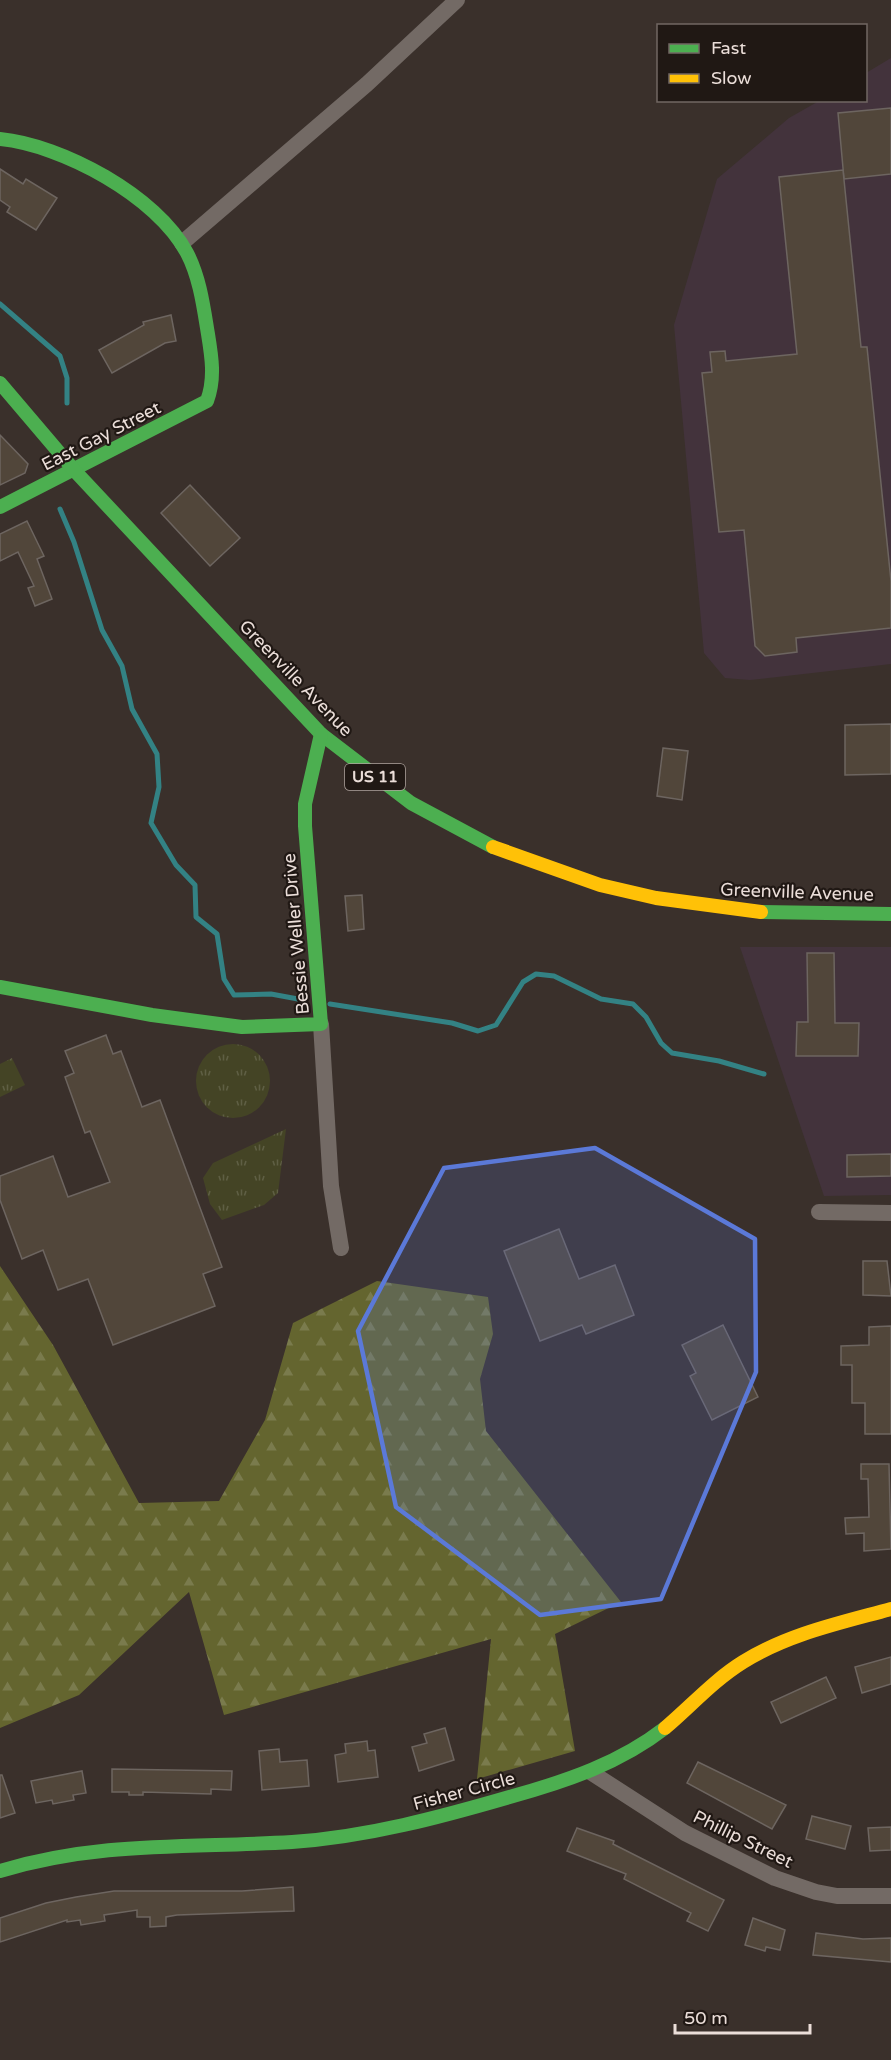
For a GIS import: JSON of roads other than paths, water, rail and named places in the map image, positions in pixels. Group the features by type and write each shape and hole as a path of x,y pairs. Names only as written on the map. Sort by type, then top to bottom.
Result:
{"street":[{"path":"0,139 17,138 104,177 145,204 163,220 182,243 366,84 457,0"},
{"name":"East Gay Street","path":"0,507 207,401 212,390 211,361 204,308 194,268 182,243"},
{"name":"Greenville Avenue","path":"0,383 74,470 321,734 411,803 491,846 600,885 656,898 762,912 891,914"},
{"name":"Bessie Weller Drive","path":"0,987 152,1015 242,1027 321,1024 305,804 321,734"},
{"path":"321,1024 331,1186 341,1248"},
{"path":"819,1212 891,1213"},
{"name":"Fisher Circle","path":"0,1871 50,1856 90,1848 292,1842 350,1836 429,1820 591,1773 650,1740 722,1677 764,1649 801,1635 891,1609"},
{"name":"Phillip Street","path":"591,1773 685,1833 774,1878 816,1892 837,1896 891,1896"}],"waterway":[{"path":"0,304 60,356 67,378 67,403"},
{"path":"60,509 74,542 102,630 122,666 132,709 157,754 159,787 151,823 176,865 195,885 196,917 217,934 224,979 234,995 271,994 298,999"},
{"path":"330,1004 452,1023 478,1031 496,1025 523,982 536,974 554,976 601,999 633,1004 646,1017 661,1043 672,1053 719,1061 764,1074"}]}
